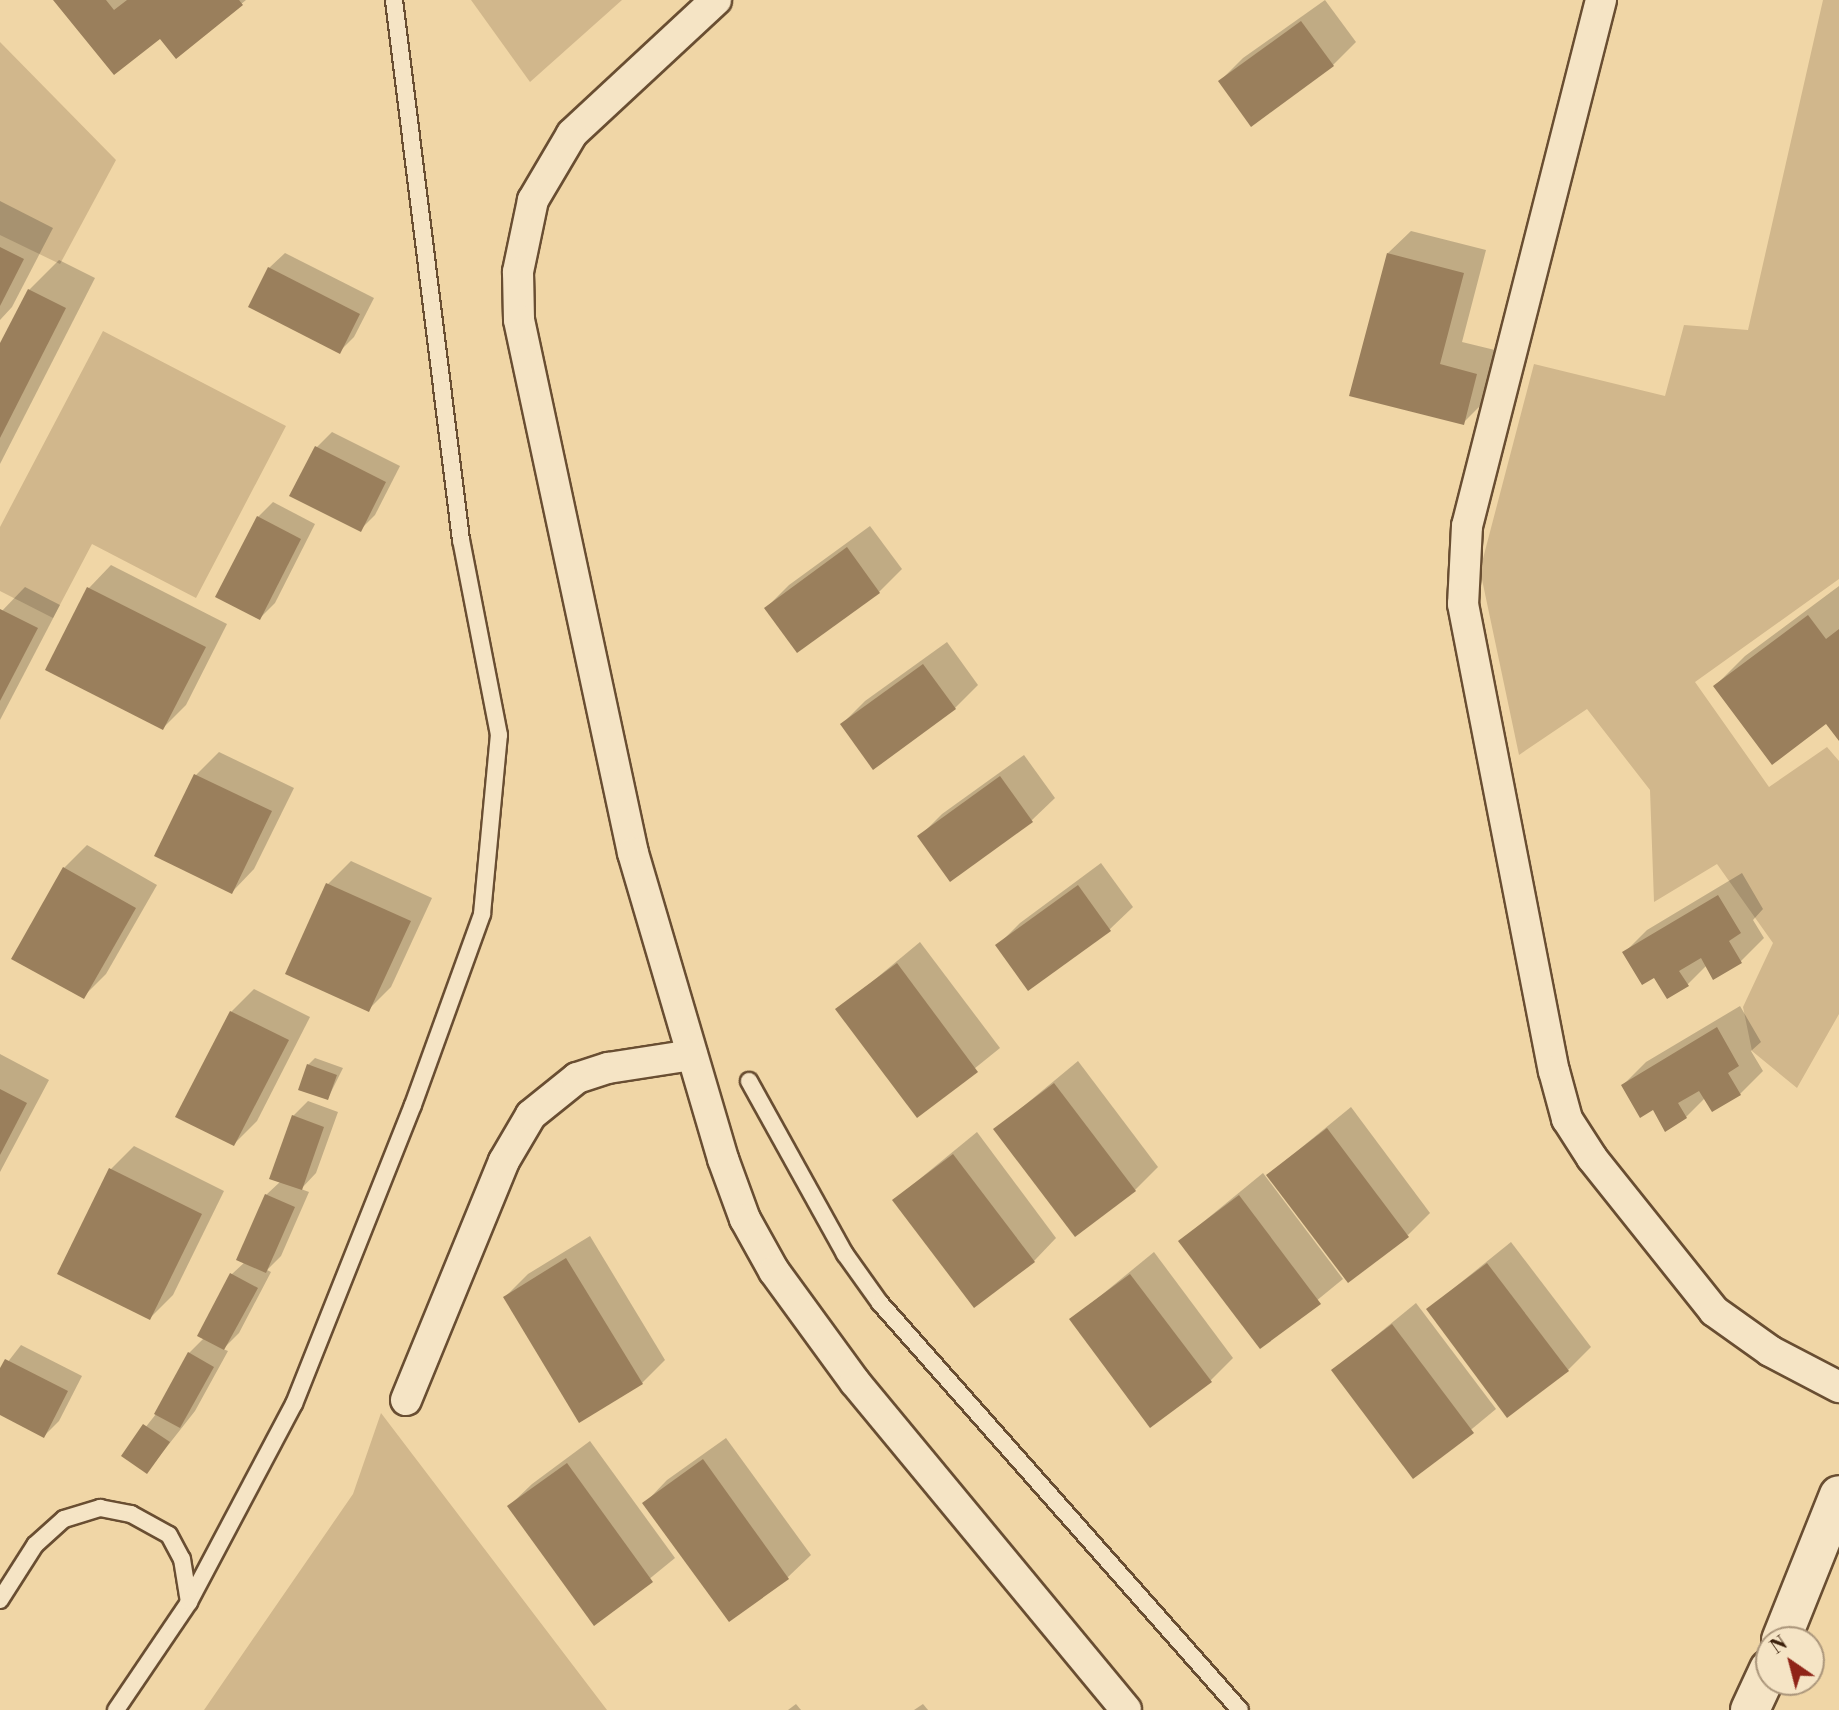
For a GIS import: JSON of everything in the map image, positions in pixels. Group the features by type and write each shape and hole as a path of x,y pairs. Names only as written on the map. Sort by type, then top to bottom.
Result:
{"street":[{"path":"716,0 572,134 533,201 518,272 519,320 633,853 692,1055 745,1219 781,1282 855,1382 1126,1710"},
{"path":"1601,0 1467,526 1462,604 1554,1071 1567,1119 1592,1158 1714,1311 1770,1351 1839,1387"},
{"path":"406,1401 504,1161 531,1115 578,1078 608,1068 692,1055"},
{"path":"1787,1626 1839,1494"}],"lane":[{"path":"116,1710 189,1602 294,1404 413,1105 482,915 499,735 461,540 394,0"},
{"path":"749,1082 845,1254 880,1303 1240,1710"},
{"path":"0,1600 35,1545 64,1519 100,1508 131,1514 169,1535 182,1559 189,1602"}],"shaded area":[{"path":"471,0 622,0 530,82"},
{"path":"1823,0 1839,0 1839,579 1695,682 1769,787 1827,747 1839,761 1839,1014 1797,1088 1752,1051 1743,1007 1773,943 1717,864 1654,902 1650,790 1587,709 1519,755 1480,570 1534,364 1665,396 1684,325 1748,330"},
{"path":"0,42 116,160 60,264 0,235"},
{"path":"103,331 286,426 196,598 92,544 53,618 0,591 0,527"},
{"path":"381,1413 607,1710 204,1710 353,1494"}],"building":[{"path":"53,0 106,0 114,10 127,0 239,0 243,5 176,59 160,39 114,75"},
{"path":"1301,21 1334,66 1251,127 1218,81"},
{"path":"0,247 24,259 0,306"},
{"path":"1387,253 1464,273 1440,364 1477,374 1464,425 1349,396"},
{"path":"268,267 360,314 340,354 248,307"},
{"path":"28,289 66,308 0,438 0,343"},
{"path":"315,446 386,482 361,532 289,496"},
{"path":"257,516 301,539 260,620 215,597"},
{"path":"847,547 880,593 797,653 764,608"},
{"path":"87,587 206,647 163,730 45,670"},
{"path":"0,609 38,628 0,701"},
{"path":"1808,615 1826,639 1839,629 1839,741 1826,724 1772,765 1713,686"},
{"path":"923,664 956,709 873,770 840,724"},
{"path":"194,774 272,811 232,894 154,856"},
{"path":"1000,776 1033,822 950,882 917,836"},
{"path":"63,867 136,908 84,999 11,959"},
{"path":"326,883 411,921 369,1012 285,974"},
{"path":"1078,885 1111,931 1028,991 995,945"},
{"path":"1718,895 1741,933 1729,941 1742,963 1713,980 1701,958 1679,971 1689,986 1667,999 1654,978 1642,985 1622,952"},
{"path":"897,963 978,1072 917,1118 835,1009"},
{"path":"230,1011 289,1040 234,1146 175,1117"},
{"path":"1717,1027 1739,1066 1728,1073 1741,1095 1712,1112 1699,1091 1678,1103 1687,1118 1665,1132 1653,1110 1640,1118 1621,1085"},
{"path":"307,1064 337,1075 328,1100 298,1090"},
{"path":"1054,1083 1136,1191 1075,1237 993,1129"},
{"path":"0,1089 27,1103 0,1155"},
{"path":"292,1115 324,1127 302,1190 269,1179"},
{"path":"1327,1128 1409,1237 1348,1283 1266,1175"},
{"path":"953,1154 1035,1262 974,1308 892,1200"},
{"path":"109,1168 202,1214 150,1320 57,1274"},
{"path":"265,1194 295,1207 266,1273 236,1260"},
{"path":"1239,1195 1321,1304 1260,1349 1178,1241"},
{"path":"566,1258 643,1384 579,1423 503,1297"},
{"path":"1487,1263 1569,1371 1507,1418 1426,1309"},
{"path":"230,1273 258,1288 224,1350 197,1336"},
{"path":"1130,1274 1212,1382 1150,1428 1069,1319"},
{"path":"1392,1324 1474,1433 1413,1479 1331,1370"},
{"path":"188,1352 214,1367 180,1428 154,1414"},
{"path":"5,1359 68,1391 44,1438 0,1415 0,1368"},
{"path":"143,1424 170,1442 147,1474 121,1456"},
{"path":"703,1459 789,1579 729,1622 642,1503"},
{"path":"567,1463 653,1582 594,1626 507,1506"}]}
